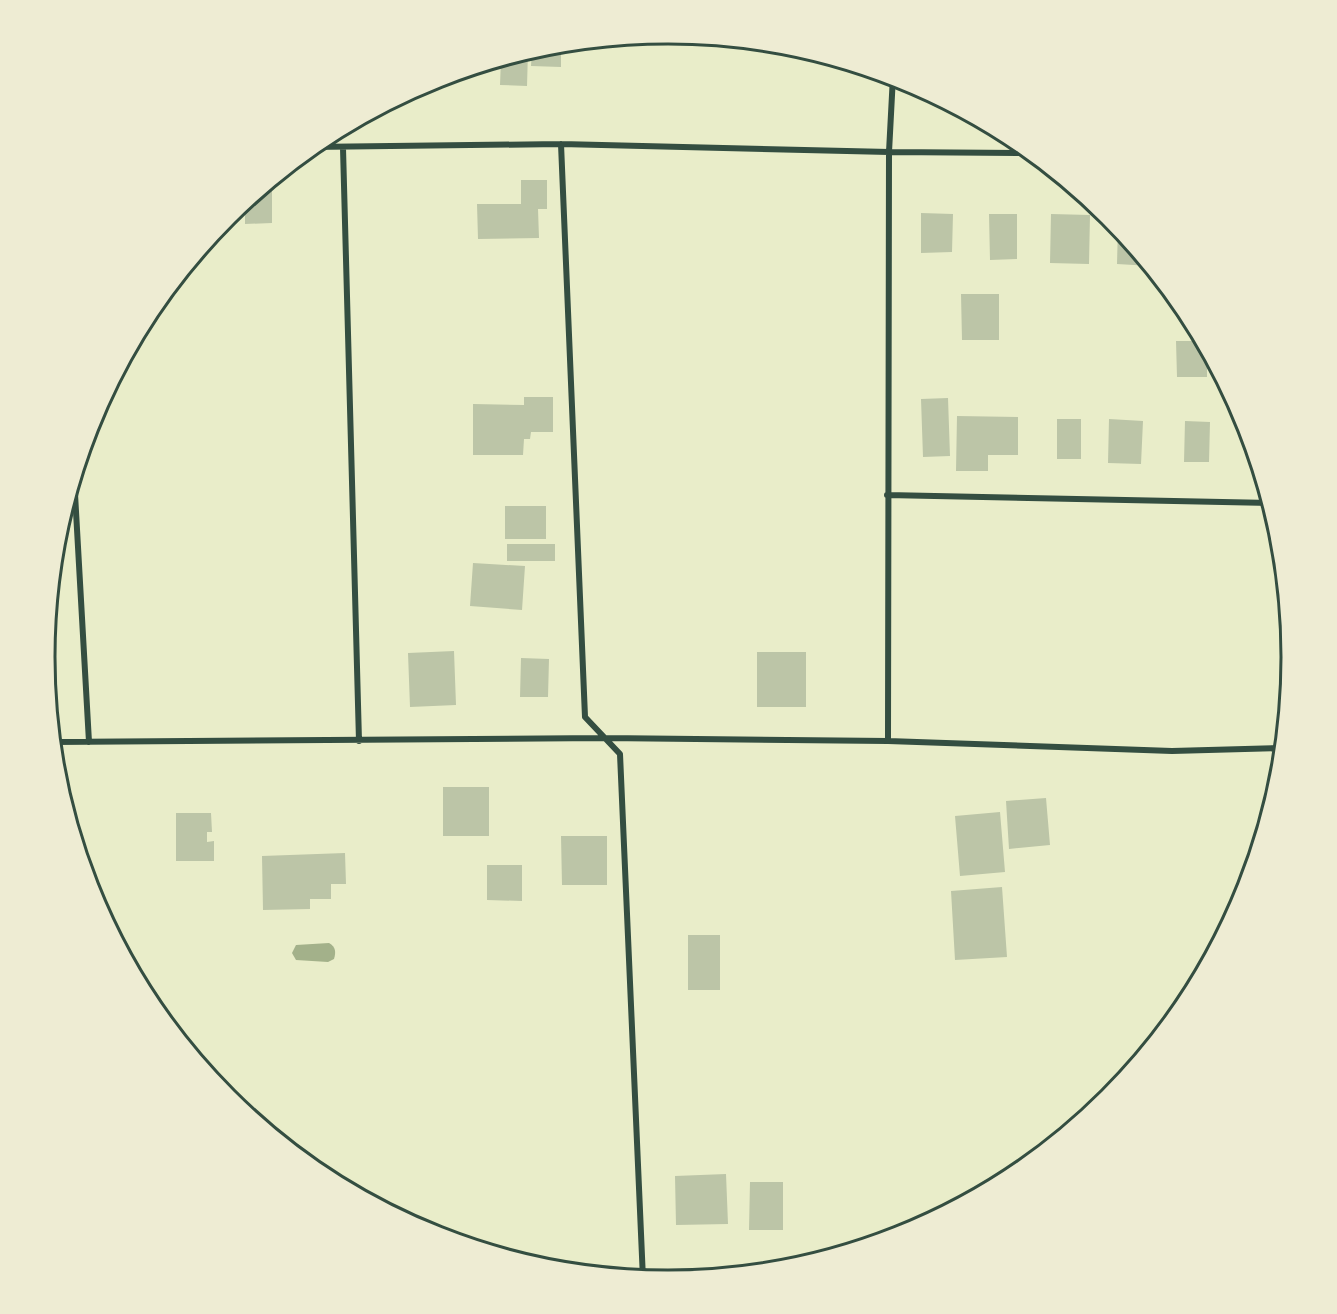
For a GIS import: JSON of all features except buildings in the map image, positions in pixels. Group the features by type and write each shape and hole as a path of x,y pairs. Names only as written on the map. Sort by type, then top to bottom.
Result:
{"street":[{"path":"888,741 889,152 892,86"},
{"path":"561,144 585,717 620,754 643,1269"},
{"path":"327,148 561,144 1017,153"},
{"path":"343,148 359,741"},
{"path":"887,495 1262,503"},
{"path":"75,501 89,742"},
{"path":"61,742 605,738 888,741 1172,751 1275,748"}],"shaded area":[{"path":"329,943 334,948 335,954 334,959 328,962 296,960 292,953 296,945"}]}
